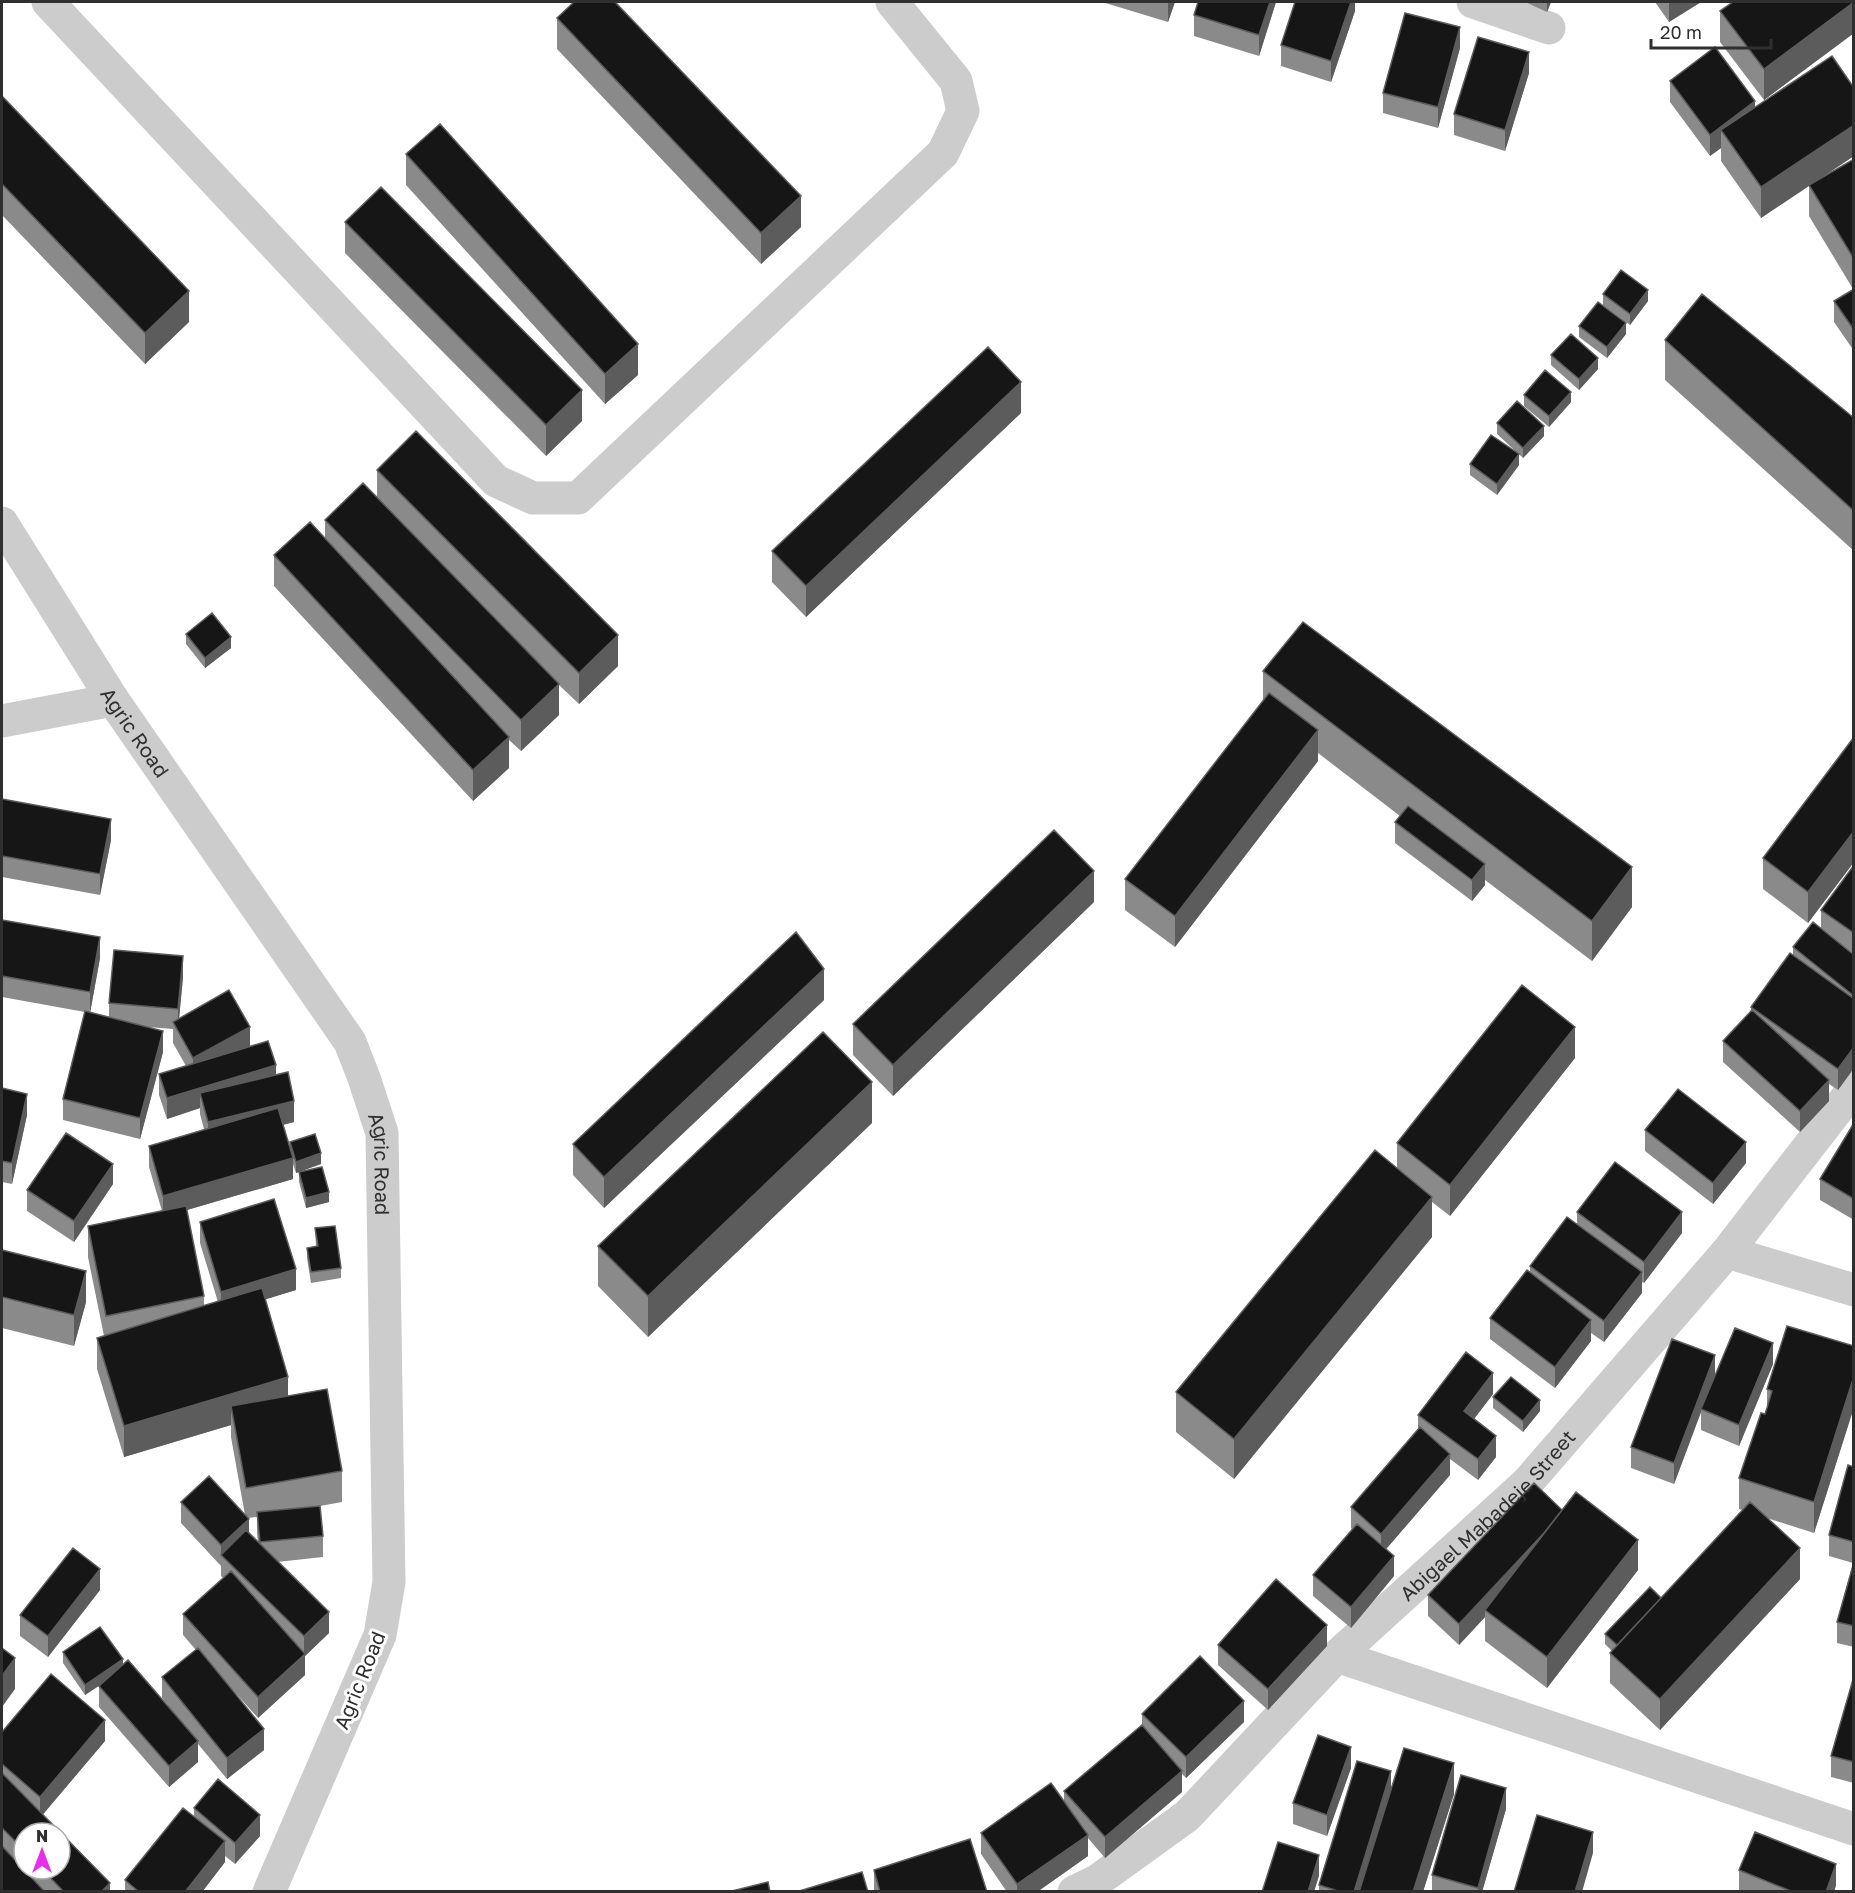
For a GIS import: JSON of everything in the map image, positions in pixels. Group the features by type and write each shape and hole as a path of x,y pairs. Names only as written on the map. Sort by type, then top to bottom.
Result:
{"street":[{"path":"48,2 496,481 533,498 578,498 943,153 963,111 956,81 908,18 892,2"},
{"path":"1473,2 1549,28"},
{"name":"Agric Road","path":"2,523 113,700 350,1042 382,1133 389,1582 380,1635 269,1892"},
{"path":"2,721 113,700"},
{"name":"Abigael Mabadeje Street","path":"1074,1892 1097,1881 1186,1816 1337,1656 1527,1483 1727,1252 1854,1088"},
{"path":"1727,1252 1854,1290"},
{"path":"1337,1656 1854,1829"}],"building":[{"path":"574,2 615,2 801,196 761,233 557,18"},
{"path":"1198,2 1270,2 1259,35 1194,15"},
{"path":"1295,2 1351,2 1331,61 1281,45"},
{"path":"1733,2 1854,2 1764,69 1720,11"},
{"path":"1405,13 1460,27 1438,107 1383,93"},
{"path":"1478,37 1529,52 1505,130 1454,114"},
{"path":"1715,47 1755,101 1710,135 1670,81"},
{"path":"1832,56 1854,88 1854,125 1761,187 1721,130"},
{"path":"2,96 189,291 145,333 2,184"},
{"path":"440,124 638,344 605,374 406,154"},
{"path":"1854,159 1854,259 1809,185"},
{"path":"381,187 582,390 546,425 345,222"},
{"path":"1621,270 1648,290 1630,314 1603,294"},
{"path":"1854,289 1854,330 1834,301"},
{"path":"1702,294 1854,418 1854,511 1665,340"},
{"path":"1598,302 1626,323 1607,347 1579,326"},
{"path":"1571,334 1598,358 1579,379 1551,355"},
{"path":"988,347 1021,382 806,586 772,551"},
{"path":"1545,370 1571,392 1549,416 1524,395"},
{"path":"1517,401 1544,426 1523,448 1497,423"},
{"path":"416,431 618,635 579,673 377,470"},
{"path":"1491,435 1519,454 1497,484 1470,464"},
{"path":"363,483 559,684 521,720 325,520"},
{"path":"310,522 509,737 473,770 274,555"},
{"path":"212,613 231,637 205,658 186,634"},
{"path":"1303,622 1632,867 1592,921 1263,671"},
{"path":"1269,693 1318,730 1175,916 1125,879"},
{"path":"1854,737 1854,831 1808,892 1763,858"},
{"path":"2,799 111,819 100,874 2,856"},
{"path":"1408,806 1485,864 1472,880 1395,822"},
{"path":"1054,830 1094,871 893,1065 853,1024"},
{"path":"1854,865 1854,933 1821,910"},
{"path":"2,920 100,937 90,992 2,976"},
{"path":"1813,922 1854,955 1854,996 1793,947"},
{"path":"796,932 824,969 604,1177 573,1144"},
{"path":"114,950 183,956 178,1009 109,1003"},
{"path":"1790,953 1854,999 1854,1047 1838,1069 1751,1007"},
{"path":"1522,985 1575,1027 1450,1185 1397,1143"},
{"path":"229,990 250,1027 193,1058 173,1022"},
{"path":"1752,1010 1829,1080 1800,1111 1723,1041"},
{"path":"85,1011 163,1031 140,1118 63,1099"},
{"path":"823,1032 872,1082 648,1296 598,1246"},
{"path":"268,1041 276,1065 167,1098 159,1074"},
{"path":"288,1072 294,1101 208,1122 200,1093"},
{"path":"2,1088 27,1094 12,1163 2,1161"},
{"path":"1678,1089 1746,1142 1713,1183 1645,1130"},
{"path":"278,1108 293,1158 163,1196 149,1146"},
{"path":"1854,1123 1854,1199 1820,1179"},
{"path":"66,1133 113,1164 74,1221 27,1190"},
{"path":"315,1134 321,1153 296,1162 290,1142"},
{"path":"1375,1150 1432,1197 1234,1439 1176,1392"},
{"path":"1615,1162 1682,1212 1644,1262 1577,1212"},
{"path":"322,1167 329,1192 306,1198 299,1172"},
{"path":"274,1199 296,1269 221,1292 200,1222"},
{"path":"186,1206 204,1296 106,1316 88,1226"},
{"path":"1567,1217 1642,1272 1604,1321 1530,1266"},
{"path":"335,1226 341,1268 311,1272 307,1248 318,1246 315,1228"},
{"path":"2,1250 86,1271 74,1315 2,1297"},
{"path":"1527,1270 1591,1320 1555,1367 1490,1318"},
{"path":"262,1288 288,1377 124,1426 97,1338"},
{"path":"1787,1326 1854,1346 1854,1376 1814,1502 1739,1478 1761,1413 1765,1414 1767,1408 1772,1391 1767,1389"},
{"path":"1735,1328 1773,1343 1739,1425 1701,1409"},
{"path":"1672,1339 1715,1355 1674,1463 1631,1447"},
{"path":"1466,1352 1493,1373 1464,1411 1496,1436 1478,1459 1418,1415"},
{"path":"1511,1377 1540,1400 1523,1421 1493,1397"},
{"path":"327,1389 342,1471 246,1488 231,1406"},
{"path":"1420,1427 1450,1454 1381,1534 1351,1507"},
{"path":"1848,1465 1854,1467 1854,1542 1829,1535"},
{"path":"209,1476 249,1519 221,1545 181,1502"},
{"path":"1534,1483 1562,1510 1544,1533 1459,1624 1428,1595"},
{"path":"1576,1492 1638,1540 1547,1657 1485,1610"},
{"path":"1750,1502 1800,1548 1660,1699 1610,1653"},
{"path":"320,1506 323,1536 260,1542 257,1512"},
{"path":"1357,1524 1394,1556 1351,1607 1313,1575"},
{"path":"246,1530 329,1612 304,1636 221,1555"},
{"path":"73,1548 100,1569 48,1636 20,1615"},
{"path":"1854,1562 1854,1626 1837,1622"},
{"path":"231,1571 305,1654 258,1697 183,1614"},
{"path":"1276,1579 1327,1625 1268,1689 1218,1645"},
{"path":"1650,1587 1661,1598 1617,1645 1605,1634"},
{"path":"100,1627 123,1659 85,1685 63,1652"},
{"path":"2,1648 15,1658 2,1676"},
{"path":"198,1648 264,1729 227,1758 162,1677"},
{"path":"1200,1656 1244,1701 1186,1757 1142,1714"},
{"path":"128,1660 198,1741 169,1766 99,1686"},
{"path":"51,1674 105,1720 40,1797 2,1764 2,1732"},
{"path":"1854,1676 1854,1762 1831,1756"},
{"path":"1142,1725 1182,1771 1105,1837 1064,1791"},
{"path":"1318,1735 1351,1747 1327,1815 1293,1803"},
{"path":"1404,1748 1454,1763 1413,1892 1359,1892"},
{"path":"1357,1761 1391,1771 1354,1892 1341,1892 1319,1885"},
{"path":"2,1773 49,1821 12,1821 12,1838 2,1828"},
{"path":"1461,1775 1506,1788 1478,1888 1432,1875"},
{"path":"218,1779 260,1815 235,1843 194,1808"},
{"path":"1051,1783 1088,1835 1017,1884 981,1833"},
{"path":"183,1808 225,1841 185,1892 139,1892 125,1880"},
{"path":"1537,1815 1593,1832 1575,1892 1514,1892"},
{"path":"1755,1832 1836,1864 1826,1892 1793,1892 1739,1870"},
{"path":"970,1839 987,1892 880,1892 874,1870"},
{"path":"1278,1842 1319,1855 1308,1892 1262,1892"},
{"path":"72,1844 110,1883 101,1892 64,1892 53,1881 72,1881"},
{"path":"2,1846 12,1857 12,1881 35,1881 45,1892 2,1892"},
{"path":"862,1872 868,1892 796,1892"},
{"path":"768,1882 770,1892 728,1892"}]}
